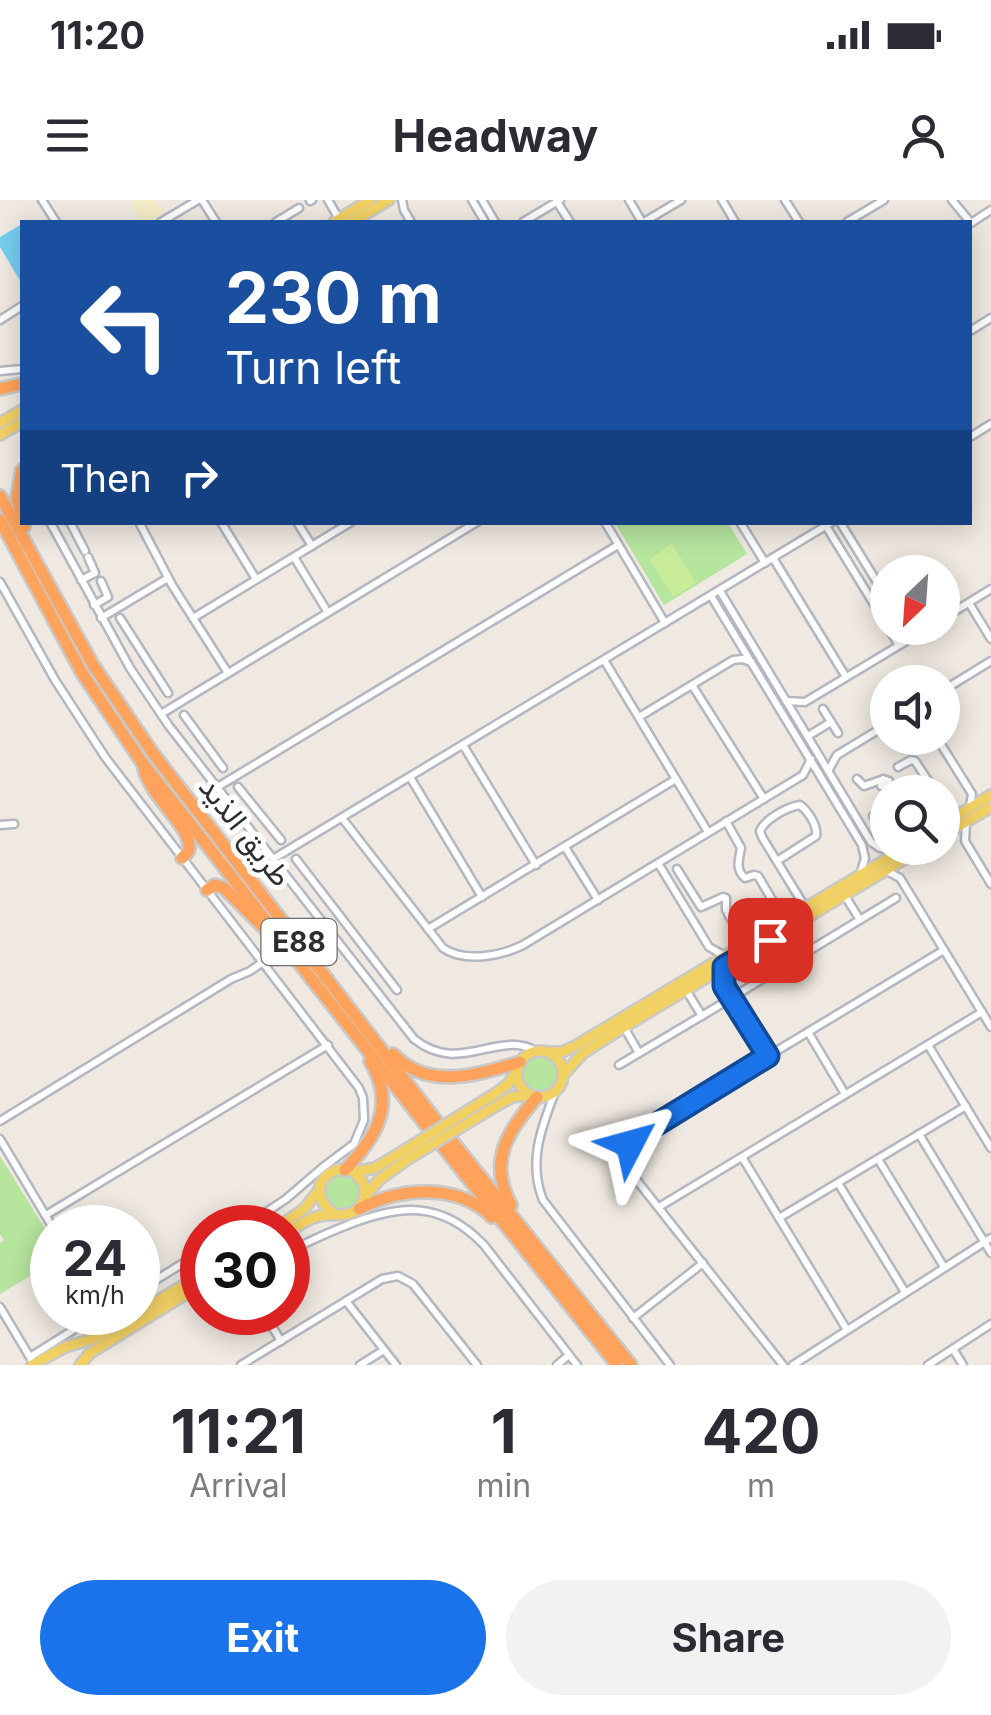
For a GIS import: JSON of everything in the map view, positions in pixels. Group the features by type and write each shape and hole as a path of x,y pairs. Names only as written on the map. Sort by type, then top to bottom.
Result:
{"highway":[{"path":"20,478 20,515"},
{"name":"طريق الذيد","path":"0,496 82,673 141,760 285,944 300,953 630,1365"},
{"name":"طريق الذيد","path":"0,520 131,724 300,953 617,1365"},
{"path":"24,525 36,554 37,577"},
{"path":"0,535 37,577"},
{"path":"141,760 154,794 189,843 182,858"},
{"path":"207,890 215,886 224,888 285,944"},
{"path":"300,953 339,986 391,1052 421,1074 446,1078 519,1064"},
{"path":"300,953 314,988 367,1056 379,1079 382,1105 376,1130 349,1171"},
{"path":"532,1238 507,1198 501,1162 513,1127 535,1097"},
{"path":"362,1203 425,1192 463,1197 486,1210 533,1260"}],"main road":[{"path":"339,220 370,200"},
{"path":"356,220 388,201"},
{"path":"960,817 989,800"},
{"path":"960,824 989,800"},
{"path":"563,1075 580,1056 705,979 745,943 878,865"},
{"path":"310,1220 333,1213 346,1215 407,1155 499,1098 519,1064 536,1051 557,1053 572,1048 708,966 770,940 890,865"},
{"path":"705,979 702,975 708,966"},
{"path":"499,1098 555,1092 563,1075 560,1061 549,1052"},
{"path":"519,1064 518,1083 535,1097"},
{"path":"307,1205 332,1172 375,1168 407,1155"},
{"path":"349,1171 363,1182 362,1203"},
{"path":"320,1188 324,1205 333,1213"},
{"path":"32,1362 90,1340 180,1286"},
{"path":"90,1353 180,1300"},
{"path":"80,1365 95,1344 90,1340"}],"street":[{"path":"165,220 200,200"},
{"path":"402,200 410,220"},
{"path":"646,220 681,200"},
{"path":"860,200 866,211"},
{"path":"850,220 884,200"},
{"path":"952,200 968,220"},
{"path":"388,201 404,210"},
{"path":"526,220 559,201"},
{"path":"279,220 300,208"},
{"path":"51,525 101,618 161,714 408,1032 428,1049 456,1055 522,1045 536,1051"},
{"path":"72,525 95,573 80,580"},
{"path":"141,525 168,578 228,673"},
{"path":"223,525 256,580"},
{"path":"299,525 312,546"},
{"path":"193,618 346,525"},
{"path":"161,714 471,525"},
{"path":"607,525 666,623"},
{"path":"742,525 765,563"},
{"path":"273,860 827,525"},
{"path":"829,525 843,554 870,593"},
{"path":"842,525 870,571"},
{"path":"58,539 75,531"},
{"path":"216,788 618,545"},
{"path":"843,554 855,546"},
{"path":"294,557 328,612"},
{"path":"773,558 846,677"},
{"path":"101,618 168,578"},
{"path":"94,605 108,597 101,581"},
{"path":"0,582 71,706 123,782 354,1079 363,1098 364,1120 359,1136 348,1150 278,1205"},
{"path":"960,608 991,589"},
{"path":"720,591 808,736 823,780 865,852 860,874"},
{"path":"712,596 870,840"},
{"path":"969,602 991,639"},
{"path":"120,618 168,693"},
{"path":"733,660 740,644"},
{"path":"798,720 806,702 899,645"},
{"path":"130,668 146,658"},
{"path":"604,660 708,832"},
{"path":"638,717 733,660 752,662"},
{"path":"960,679 991,661"},
{"path":"692,685 764,799"},
{"path":"786,701 806,702"},
{"path":"822,709 838,733"},
{"path":"184,715 223,768"},
{"path":"808,736 831,722"},
{"path":"814,756 837,755 870,735"},
{"path":"190,754 204,743"},
{"path":"464,744 536,864"},
{"path":"828,771 837,755"},
{"path":"948,755 972,794 989,800"},
{"path":"342,818 443,948 456,955 498,954 524,945 803,775 814,756"},
{"path":"898,767 915,761 924,775"},
{"path":"803,775 823,780"},
{"path":"410,777 482,897"},
{"path":"428,929 676,779"},
{"path":"857,779 870,786"},
{"path":"238,788 281,840"},
{"path":"970,808 972,794"},
{"path":"777,861 816,836 817,829 800,805 760,827 760,834 777,861 806,907"},
{"path":"246,825 260,814"},
{"path":"726,821 741,848 738,861 742,876 758,876 784,920"},
{"path":"965,841 967,821"},
{"path":"0,824 14,824"},
{"path":"960,839 991,884"},
{"path":"565,847 598,900"},
{"path":"865,852 870,853"},
{"path":"296,859 397,990"},
{"path":"658,863 709,948 724,961 724,986"},
{"path":"900,878 901,865"},
{"path":"678,869 701,907 726,898 727,912 745,943"},
{"path":"885,870 900,878 991,1028"},
{"path":"297,890 312,879"},
{"path":"844,894 860,920"},
{"path":"741,992 896,898"},
{"path":"327,929 341,918"},
{"path":"770,940 786,965"},
{"path":"708,966 709,948"},
{"path":"782,1365 629,1170 636,1137 944,950"},
{"path":"0,1121 263,962"},
{"path":"364,974 378,964"},
{"path":"705,979 724,986 768,1056"},
{"path":"686,990 702,1016"},
{"path":"619,1065 720,1006"},
{"path":"659,1208 982,1012"},
{"path":"624,1027 640,1053"},
{"path":"808,1032 845,1094"},
{"path":"63,1205 328,1045"},
{"path":"928,1045 991,1147"},
{"path":"507,1046 516,1048 519,1064"},
{"path":"555,1092 546,1112 535,1163 540,1193 670,1365"},
{"path":"535,1097 544,1104 546,1112"},
{"path":"779,1218 966,1106"},
{"path":"919,1134 988,1240 991,1252"},
{"path":"0,1139 40,1205"},
{"path":"742,1157 847,1330"},
{"path":"878,1159 944,1267"},
{"path":"838,1183 905,1292"},
{"path":"310,1242 389,1211 414,1209 442,1215 466,1228 484,1245 577,1365"},
{"path":"793,1365 988,1240"},
{"path":"634,1318 703,1263"},
{"path":"240,1365 390,1276 413,1284 477,1365"},
{"path":"346,1301 396,1365"},
{"path":"0,1307 32,1362 70,1335"},
{"path":"928,1365 991,1324"},
{"path":"277,1335 280,1340"},
{"path":"953,1349 963,1365"},
{"path":"360,1365 384,1350"},
{"path":"557,1365 570,1355"}],"green space":[{"path":"616,525 729,525 747,554 664,605"},
{"path":"672,544 696,583 673,597 649,559"},
{"path":"538,1056 552,1061 557,1075 552,1089 538,1094 524,1089 519,1075 524,1061"},
{"path":"0,1156 30,1205 30,1276 0,1294 0,1243 4,1240 0,1234"},
{"path":"342,1175 355,1181 361,1194 355,1207 342,1213 329,1207 323,1194 329,1181"}],"sand":[{"path":"155,200 163,212 150,220 134,220 139,217 131,203"}],"water":[{"path":"20,225 20,281 0,247 0,237"}],"route":[{"path":"630,1144 631,1154 638,1139 649,1129 768,1056 724,986 723,978 724,967 770,940"}]}
